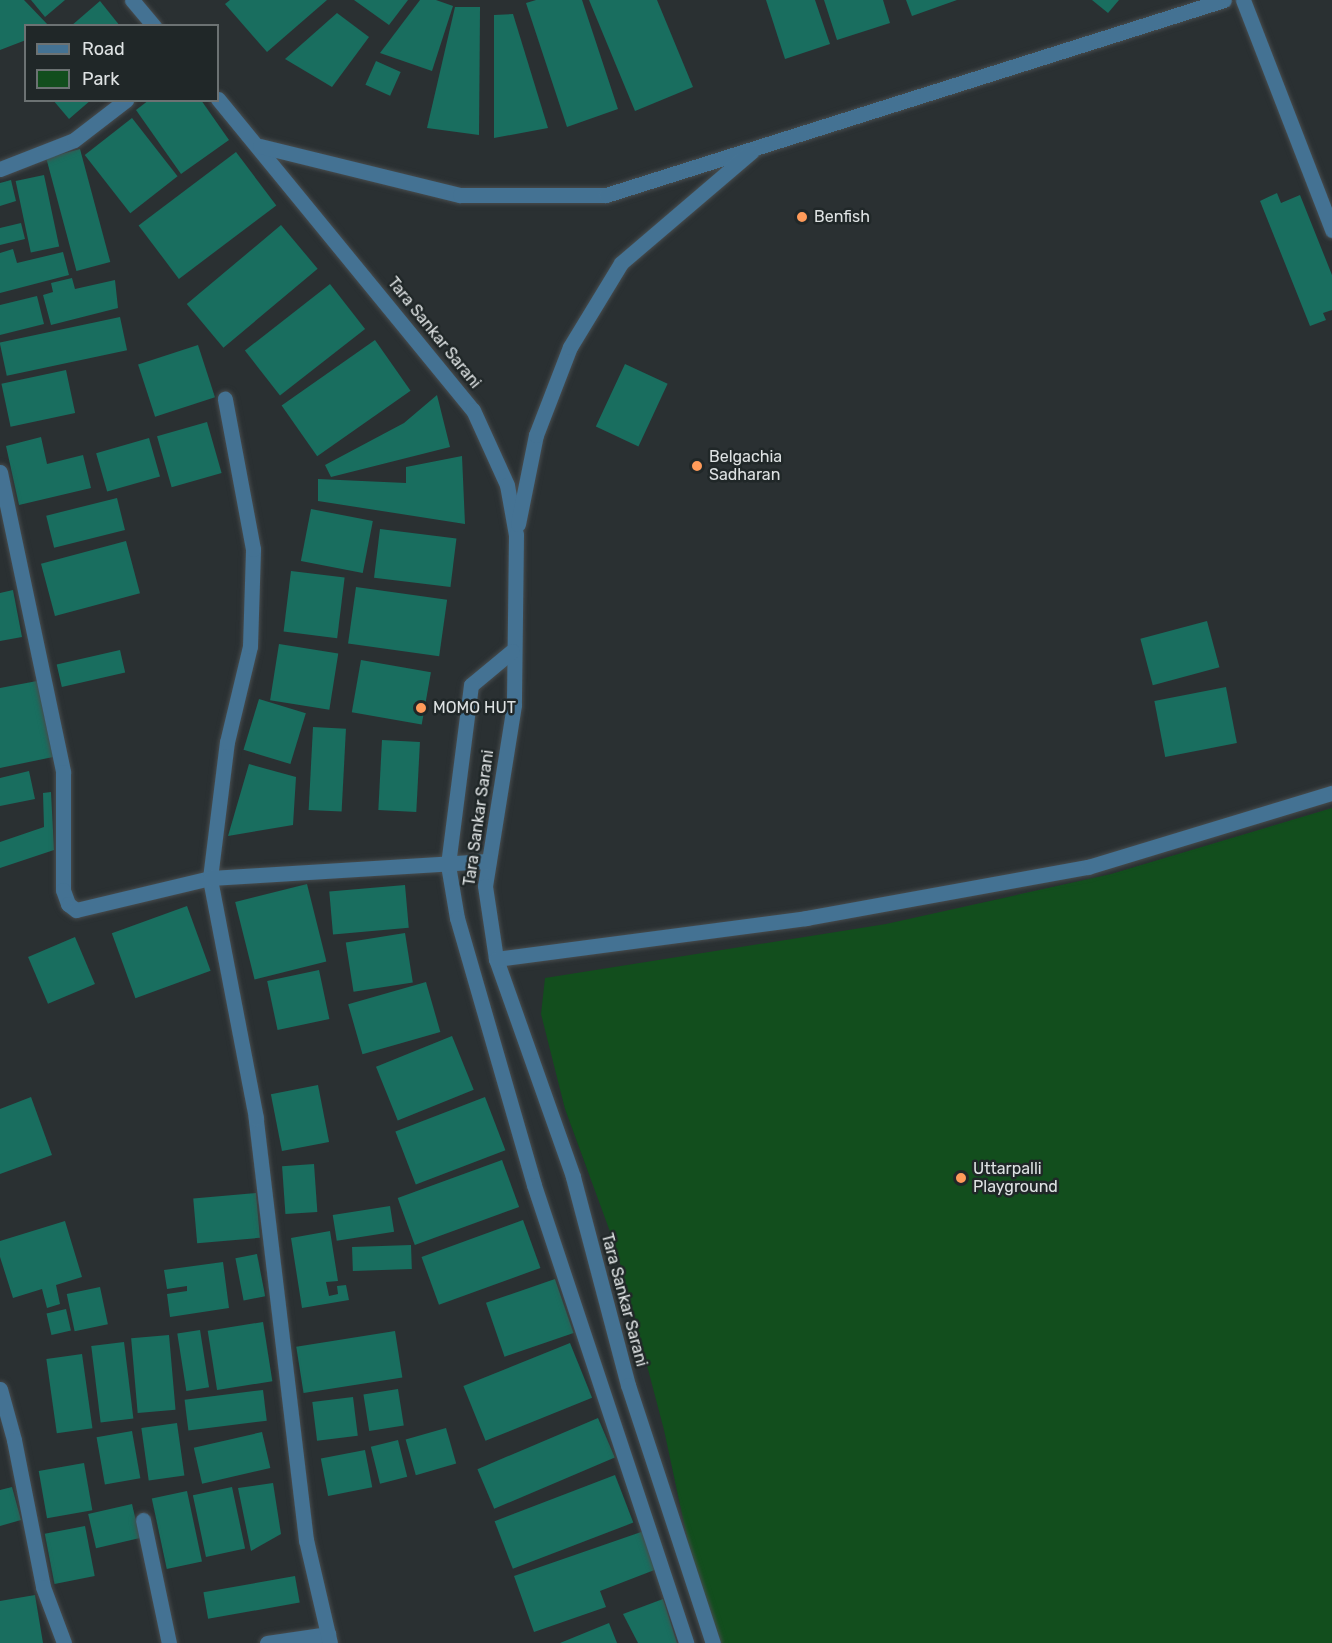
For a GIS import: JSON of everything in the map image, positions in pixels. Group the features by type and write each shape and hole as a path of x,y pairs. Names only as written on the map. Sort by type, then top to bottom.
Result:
{"street":[{"path":"132,0 152,24"},
{"path":"260,146 472,195 606,195 1224,0"},
{"path":"1243,0 1332,230"},
{"name":"Tara Sankar Sarani","path":"219,100 260,146 473,410 507,486 516,536 512,651 514,705 485,886 496,959 573,1177 628,1385 713,1643"},
{"path":"0,169 74,140 123,102"},
{"path":"516,536 536,435 570,346 621,262 759,145"},
{"path":"225,399 253,549 250,635 227,742 210,878 256,1118 306,1540 329,1639 267,1643"},
{"path":"0,472 63,772 63,890 68,904 76,909 210,878 488,861"},
{"path":"512,651 471,686 447,865 457,918 534,1185 686,1643"},
{"path":"496,959 806,918 1088,867 1332,793"},
{"path":"0,1389 14,1440 43,1587 63,1643"},
{"path":"143,1520 169,1643"}],"green space":[{"name":"Uttarpalli Playground","path":"1332,808 1332,1643 714,1643 701,1603 664,1430 616,1248 565,1109 541,1014 545,978 886,924 1111,874"}],"building":[{"path":"0,0 24,0 47,24 24,24 24,41 0,50"},
{"path":"31,0 65,0 45,17"},
{"path":"230,0 327,0 267,52 225,4"},
{"path":"354,0 408,0 389,25"},
{"path":"420,0 436,0 453,6 432,71 380,53"},
{"path":"536,0 582,0 618,109 567,127 526,3"},
{"path":"589,0 657,0 693,87 635,111"},
{"path":"766,0 815,0 830,44 785,59"},
{"path":"824,0 883,0 890,23 837,40"},
{"path":"906,0 957,0 912,16"},
{"path":"1092,0 1119,0 1108,13"},
{"path":"100,1 118,24 73,24"},
{"path":"455,7 480,7 479,135 427,128"},
{"path":"337,13 369,37 332,87 285,59"},
{"path":"513,14 548,128 494,138 494,15"},
{"path":"376,61 401,72 390,96 365,85"},
{"path":"55,102 89,102 69,119"},
{"path":"146,102 202,102 229,140 181,174 136,110"},
{"path":"132,118 178,176 130,213 85,155"},
{"path":"80,149 110,262 76,271 46,158"},
{"path":"236,152 276,206 179,279 139,225"},
{"path":"44,175 59,246 31,252 16,181"},
{"path":"11,180 16,201 0,206 0,183"},
{"path":"1277,193 1281,203 1300,195 1332,275 1332,310 1323,313 1326,320 1310,326 1260,201"},
{"path":"21,223 25,239 0,245 0,228"},
{"path":"281,225 318,269 223,348 187,304"},
{"path":"13,249 17,263 63,252 69,275 0,293 0,253"},
{"path":"72,278 75,289 115,280 118,308 51,325 43,295 53,292 51,283"},
{"path":"330,284 365,329 280,395 245,350"},
{"path":"37,296 44,324 0,335 0,305"},
{"path":"120,317 127,350 7,376 0,343"},
{"path":"375,340 411,391 317,456 282,405"},
{"path":"198,345 215,397 155,417 138,364"},
{"path":"625,364 668,384 638,446 596,427"},
{"path":"66,370 75,413 11,427 1,384"},
{"path":"437,395 450,447 331,477 325,465 404,423"},
{"path":"207,422 222,473 172,487 157,436"},
{"path":"41,437 47,464 83,455 91,488 19,505 6,446"},
{"path":"149,438 160,476 107,492 96,453"},
{"path":"462,456 465,524 318,501 318,479 406,483 406,467"},
{"path":"117,498 125,530 54,548 46,516"},
{"path":"311,509 373,521 363,573 301,561"},
{"path":"380,529 456,538 450,587 374,578"},
{"path":"126,541 140,593 55,616 41,564"},
{"path":"291,571 345,578 337,638 284,632"},
{"path":"356,587 447,600 439,656 348,643"},
{"path":"13,590 22,637 0,641 0,593"},
{"path":"1207,621 1219,667 1153,685 1140,639"},
{"path":"279,644 338,653 329,710 270,700"},
{"path":"120,650 125,672 62,687 57,665"},
{"path":"361,660 431,672 422,725 352,712"},
{"path":"37,681 53,757 0,768 0,688"},
{"path":"1226,687 1237,743 1165,757 1154,701"},
{"path":"259,699 306,713 290,764 244,750"},
{"path":"313,727 346,729 342,812 309,810"},
{"path":"382,740 420,742 416,812 378,810"},
{"path":"249,764 296,777 293,825 228,836"},
{"path":"29,771 35,799 0,806 0,778"},
{"path":"51,792 54,850 0,868 0,842 44,827 43,793"},
{"path":"307,884 326,962 255,980 235,902"},
{"path":"405,885 409,928 333,934 329,892"},
{"path":"187,906 211,971 135,998 112,933"},
{"path":"405,933 413,982 354,992 346,942"},
{"path":"75,937 95,984 48,1004 28,957"},
{"path":"319,970 329,1019 278,1030 267,981"},
{"path":"426,982 440,1032 362,1054 348,1004"},
{"path":"452,1036 474,1090 398,1120 376,1067"},
{"path":"318,1085 329,1142 282,1151 271,1094"},
{"path":"31,1097 52,1155 0,1174 0,1109"},
{"path":"485,1097 505,1150 416,1185 395,1131"},
{"path":"502,1160 519,1207 415,1245 398,1198"},
{"path":"314,1164 317,1212 285,1214 282,1166"},
{"path":"256,1193 260,1238 197,1243 193,1198"},
{"path":"390,1206 394,1232 337,1241 333,1215"},
{"path":"523,1220 540,1268 439,1305 422,1257"},
{"path":"65,1221 82,1277 56,1285 60,1304 47,1308 42,1289 13,1298 0,1257 0,1241"},
{"path":"330,1231 338,1281 326,1282 329,1296 338,1294 337,1286 346,1285 349,1300 302,1308 291,1238"},
{"path":"411,1245 412,1269 353,1271 352,1247"},
{"path":"257,1254 265,1296 244,1300 235,1258"},
{"path":"223,1262 229,1308 170,1317 167,1294 187,1291 187,1286 167,1289 164,1270"},
{"path":"555,1279 574,1333 505,1357 486,1303"},
{"path":"100,1287 108,1324 75,1331 67,1294"},
{"path":"66,1309 71,1330 51,1335 47,1313"},
{"path":"263,1322 272,1381 217,1390 208,1331"},
{"path":"200,1330 209,1387 186,1391 177,1334"},
{"path":"395,1331 402,1377 304,1393 296,1347"},
{"path":"169,1335 176,1410 138,1413 131,1338"},
{"path":"124,1342 133,1418 101,1422 91,1346"},
{"path":"570,1343 592,1398 485,1441 463,1386"},
{"path":"82,1354 92,1428 57,1433 46,1359"},
{"path":"398,1389 404,1426 369,1431 363,1394"},
{"path":"263,1390 267,1421 188,1430 185,1400"},
{"path":"353,1397 358,1436 317,1441 312,1402"},
{"path":"598,1418 615,1458 494,1509 477,1469"},
{"path":"177,1423 184,1475 149,1480 141,1428"},
{"path":"446,1428 456,1464 416,1475 406,1440"},
{"path":"132,1431 140,1478 105,1485 97,1437"},
{"path":"262,1432 270,1468 202,1484 194,1448"},
{"path":"398,1440 407,1477 380,1484 371,1447"},
{"path":"365,1450 372,1487 328,1496 321,1459"},
{"path":"84,1463 92,1510 47,1518 39,1471"},
{"path":"615,1475 633,1523 513,1569 495,1521"},
{"path":"273,1483 281,1534 251,1551 238,1488"},
{"path":"12,1487 21,1520 0,1526 0,1490"},
{"path":"232,1487 245,1549 206,1557 193,1495"},
{"path":"187,1491 202,1561 167,1569 152,1498"},
{"path":"132,1504 140,1538 96,1548 88,1514"},
{"path":"85,1526 95,1576 54,1584 45,1534"},
{"path":"644,1531 657,1569 600,1591 606,1607 534,1632 514,1576"},
{"path":"295,1576 300,1603 208,1619 203,1592"},
{"path":"35,1595 43,1643 0,1643 0,1601"},
{"path":"663,1599 677,1643 638,1643 623,1614"},
{"path":"609,1623 617,1643 560,1643"}],"place":[{"name":"Benfish","path":"802,217"},
{"name":"Belgachia Sadharan","path":"697,466"},
{"name":"MOMO HUT","path":"421,708"},
{"name":"Uttarpalli Playground","path":"961,1178"}]}
